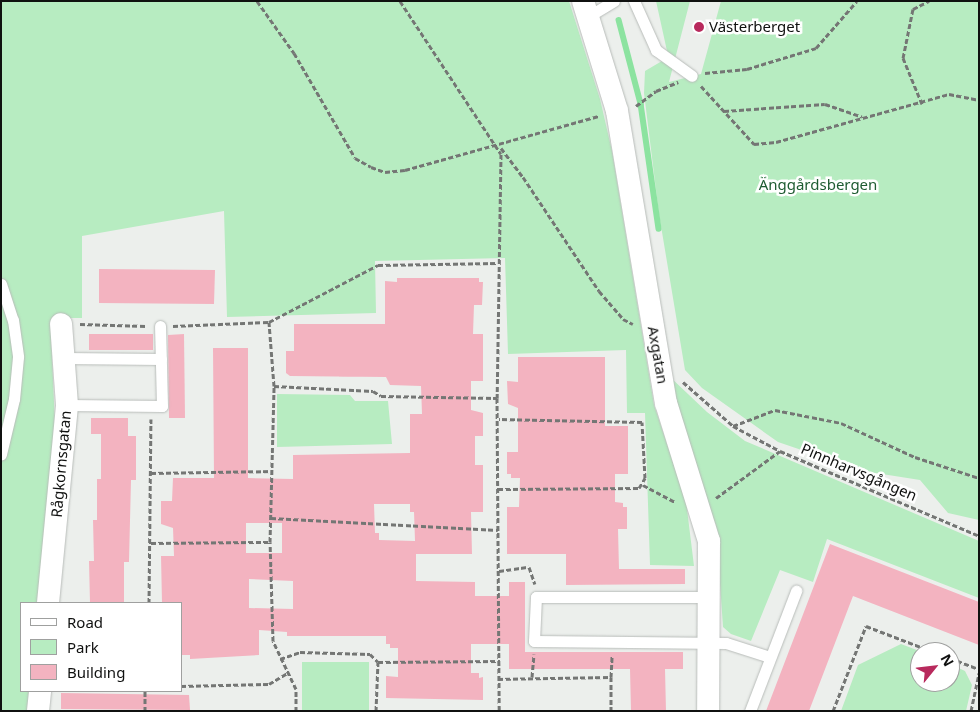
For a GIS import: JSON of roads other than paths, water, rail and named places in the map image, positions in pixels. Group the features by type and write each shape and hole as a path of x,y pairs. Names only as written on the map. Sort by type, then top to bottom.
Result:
{"street":[{"name":"Axgatan","path":"586,9 627,108 654,337 666,403 706,503 710,596 708,711"},
{"name":"Rågkornsgatan","path":"48,602 66,405 61,324"},
{"path":"38,711 40,692"}],"lane":[{"path":"586,9 614,1"},
{"path":"634,1 656,50 692,76"},
{"path":"1,284 13,320 18,357 14,399 1,454"},
{"path":"66,405 162,406 160,326"},
{"path":"64,358 161,359"},
{"path":"750,711 796,592"},
{"path":"710,596 536,597 534,641 726,643 770,657"}],"waterway":[{"path":"619,20 641,104"},
{"path":"641,104 659,229"}],"place":[{"name":"Västerberget","path":"699,27"}],"park label":[{"name":"Änggårdsbergen","path":"818,185"}]}
